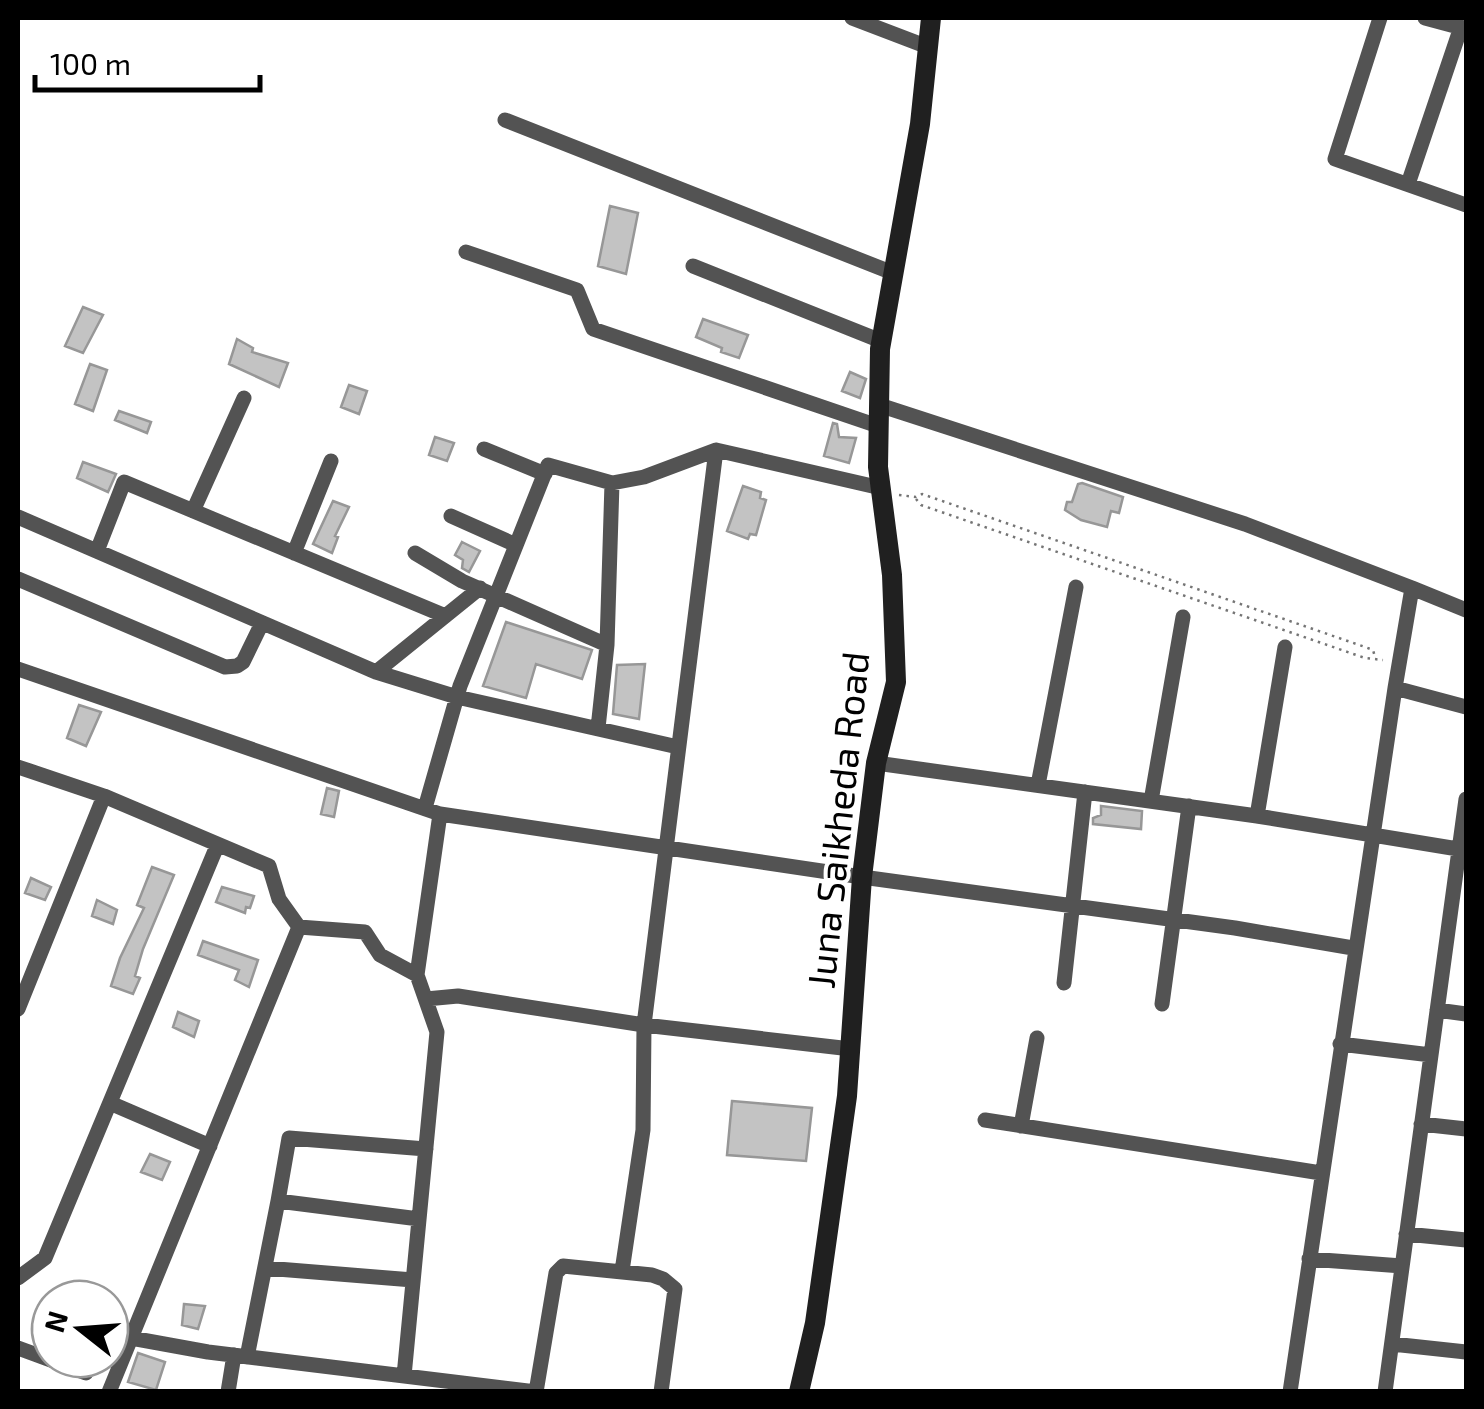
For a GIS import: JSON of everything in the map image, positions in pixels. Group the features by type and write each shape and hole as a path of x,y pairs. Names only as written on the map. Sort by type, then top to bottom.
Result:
{"main road":[{"name":"Juna Saikheda Road","path":"799,1392 814,1323 847,1096 862,877 876,763 896,682 892,576 881,490 881,341 920,124 932,18"}],"street":[{"path":"852,18 928,48"},
{"path":"1380,18 1335,159 1466,205"},
{"path":"1408,184 1464,28 1425,18"},
{"path":"505,120 893,273"},
{"path":"466,252 576,290 593,329 1246,524 1466,610"},
{"path":"693,266 881,341"},
{"path":"193,511 244,398"},
{"path":"484,450 545,474"},
{"path":"404,1376 437,1032 418,976 433,811 456,697 548,465 612,482 644,477 716,450 881,490"},
{"path":"622,1271 644,1130 644,1024 716,450"},
{"path":"294,554 331,461"},
{"path":"96,551 124,482 443,616"},
{"path":"598,728 607,645 612,482"},
{"path":"451,516 516,545"},
{"path":"18,517 376,672 456,697 678,746"},
{"path":"415,554 462,581 607,645"},
{"path":"18,579 225,667 242,662 262,623"},
{"path":"1038,785 1076,587"},
{"path":"376,672 480,588"},
{"path":"1290,1392 1353,948 1412,588"},
{"path":"1151,801 1183,617"},
{"path":"1257,816 1285,648"},
{"path":"18,669 433,811 1353,948"},
{"path":"1394,688 1466,707"},
{"path":"876,763 1257,816 1458,849"},
{"path":"18,767 104,796 270,866 279,899 299,928"},
{"path":"1064,983 1085,792"},
{"path":"18,1009 104,796"},
{"path":"1385,1392 1430,1054 1459,897 1458,849 1466,799"},
{"path":"1162,1004 1189,806"},
{"path":"18,1278 45,1258 217,846"},
{"path":"299,928 366,932 380,954 418,976"},
{"path":"109,1392 299,928"},
{"path":"426,999 458,996 850,1049"},
{"path":"1437,1010 1466,1014"},
{"path":"1021,1126 1036,1038"},
{"path":"1340,1044 1430,1054"},
{"path":"110,1103 210,1146"},
{"path":"985,1120 1321,1173"},
{"path":"1421,1124 1466,1128"},
{"path":"228,1392 265,1268 289,1138 426,1149"},
{"path":"278,1201 419,1219"},
{"path":"1406,1234 1466,1240"},
{"path":"1309,1259 1402,1266"},
{"path":"131,1338 241,1356 536,1392 556,1273 564,1266 622,1271 663,1278 675,1289 661,1392"},
{"path":"265,1268 413,1280"},
{"path":"1392,1344 1466,1352"}],"path":[{"path":"881,490 916,497 922,494 1373,650 1375,657"},
{"path":"916,497 916,502 940,512 1365,658 1398,664"}],"building":[{"path":"610,206 638,213 626,274 598,266"},
{"path":"83,307 103,315 83,353 65,346"},
{"path":"703,319 748,335 739,358 696,337"},
{"path":"237,339 253,348 252,352 288,363 279,387 229,364"},
{"path":"90,364 107,370 93,411 75,404"},
{"path":"850,372 866,379 860,398 842,391"},
{"path":"349,385 367,391 359,414 341,407"},
{"path":"119,411 151,422 147,433 115,420"},
{"path":"833,423 837,424 839,437 856,438 849,463 824,456"},
{"path":"435,437 454,443 447,461 429,455"},
{"path":"83,462 116,474 108,492 77,478"},
{"path":"1082,483 1123,497 1119,513 1111,511 1107,527 1081,520 1065,510"},
{"path":"743,486 761,492 760,498 766,500 756,535 750,534 748,539 727,531"},
{"path":"333,501 349,507 335,536 338,537 332,553 313,544"},
{"path":"462,542 480,551 469,572 455,555"},
{"path":"506,622 592,650 582,679 536,664 526,698 483,686"},
{"path":"645,664 639,719 613,714 617,665"},
{"path":"79,705 101,712 86,746 67,738"},
{"path":"327,788 339,791 334,817 321,814"},
{"path":"1101,806 1142,811 1141,829 1093,824 1093,818 1101,815"},
{"path":"152,867 174,875 143,949 135,976 140,978 133,994 111,986 144,908 137,905"},
{"path":"31,878 51,887 45,900 25,893"},
{"path":"222,887 254,896 250,908 246,907 245,913 216,902"},
{"path":"97,900 117,910 113,924 92,916"},
{"path":"203,941 258,960 249,987 235,980 239,970 198,955"},
{"path":"178,1012 199,1021 194,1037 173,1027"},
{"path":"732,1101 812,1108 806,1161 727,1155"},
{"path":"150,1154 170,1162 162,1180 141,1172"},
{"path":"184,1304 205,1306 198,1329 182,1325"},
{"path":"138,1353 165,1362 156,1390 128,1382"}]}
